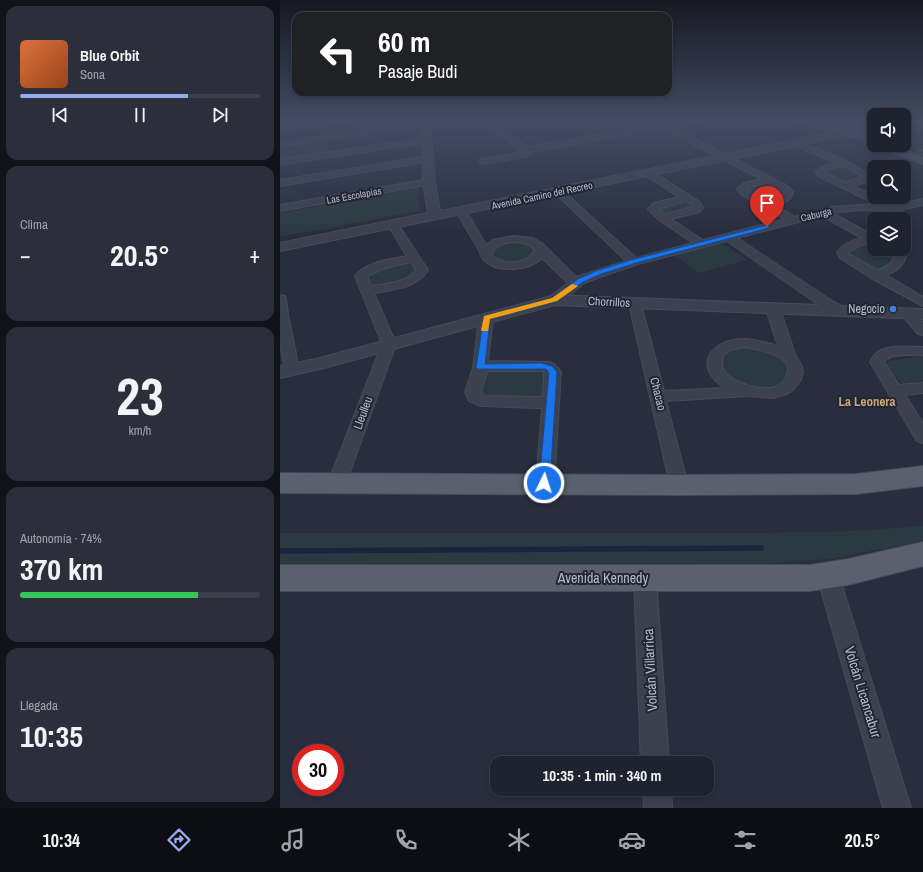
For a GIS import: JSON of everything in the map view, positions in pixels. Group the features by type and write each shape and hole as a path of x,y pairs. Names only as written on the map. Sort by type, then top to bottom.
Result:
{"main road":[{"path":"280,483 544,483 679,485 856,484 923,476"},
{"name":"Avenida Kennedy","path":"280,578 645,577 789,579 828,576 923,554"}],"street":[{"path":"280,170 282,162 311,158"},
{"path":"483,161 504,158"},
{"name":"Avenida Camino del Recreo","path":"280,247 722,158"},
{"path":"726,158 788,191 787,197 783,200 763,203"},
{"path":"831,158 865,174 864,180 844,185"},
{"path":"280,183 429,159 429,182 435,216"},
{"path":"844,163 827,167 820,172 825,177 877,201 882,208"},
{"path":"648,173 698,204 698,208 691,211 663,218"},
{"path":"769,180 751,184 742,189 745,193 794,220"},
{"name":"Las Escolapias","path":"280,208 429,182"},
{"path":"558,191 634,262"},
{"path":"688,198 657,205 653,209 663,218 701,244"},
{"name":"Caburga","path":"555,300 576,284 599,273 701,244 822,212 853,207 903,207 923,202"},
{"path":"460,211 486,253 486,257 496,263 513,265 530,262 536,258 541,250"},
{"path":"822,212 867,236"},
{"path":"367,292 408,282 421,274 422,270 393,224"},
{"path":"728,237 827,304 842,312"},
{"path":"486,253 491,245 498,242 513,239 535,243 576,284"},
{"path":"867,241 846,248 843,252 847,258 923,302"},
{"path":"875,275 893,268 898,262 900,256"},
{"path":"389,344 361,276 367,271 380,266 414,258"},
{"path":"280,299 286,371"},
{"name":"Chorrillos","path":"286,371 555,300 915,314"},
{"name":"Chacao","path":"635,304 659,396 679,485"},
{"path":"659,396 774,392 790,384 796,372 789,358 773,309"},
{"path":"915,314 923,331"},
{"path":"486,318 480,368 473,392 475,397 481,401 550,403"},
{"path":"752,392 727,383 719,376 714,368 714,360 717,353 734,344 751,343 770,347 789,358"},
{"name":"Lleulleu","path":"337,483 389,344"},
{"path":"923,351 888,352 879,357 877,362 923,436"},
{"path":"480,368 488,366 541,366 549,367 553,372 544,483"},
{"path":"895,391 923,388"},
{"name":"Volcán Licancabur","path":"828,576 897,808"},
{"name":"Volcán Villarrica","path":"645,577 656,756"},
{"path":"657,796 658,808"}],"shaded area":[{"path":"280,158 296,158 280,160"},
{"path":"842,165 860,174 861,176 845,183 827,173 831,168"},
{"path":"767,181 785,191 784,196 764,202 748,193 746,188"},
{"path":"418,188 419,211 280,237 280,213"},
{"path":"684,201 692,204 693,207 691,209 667,214 659,212 658,206"},
{"path":"716,240 747,260 699,273 670,252"},
{"path":"520,241 536,247 534,257 513,264 493,260 490,249 499,243"},
{"path":"866,243 867,256 896,256 889,267 875,272 848,256 849,250"},
{"path":"412,260 419,270 407,281 370,289 365,275 370,272"},
{"path":"742,347 756,348 770,352 782,360 789,372 782,384 773,388 762,389 739,385 723,373 721,359 723,356 730,351"},
{"path":"923,356 923,386 906,388 885,365 888,361"},
{"path":"484,369 546,369 546,400 483,399 479,396"},
{"path":"923,526 923,541 830,559 768,563 280,564 280,533 762,533 856,531"}],"waterway":[{"path":"280,551 761,548"}],"slow traffic":[{"path":"485,330 486,318 555,300 574,286"}],"place":[{"name":"Negocio","path":"893,309"}],"district":[{"name":"La Leonera","path":"867,401"}],"route":[{"path":"544,483 553,372 549,367 541,366 488,366 480,368 486,318 555,300 580,280 599,273 634,262 767,227"}]}
